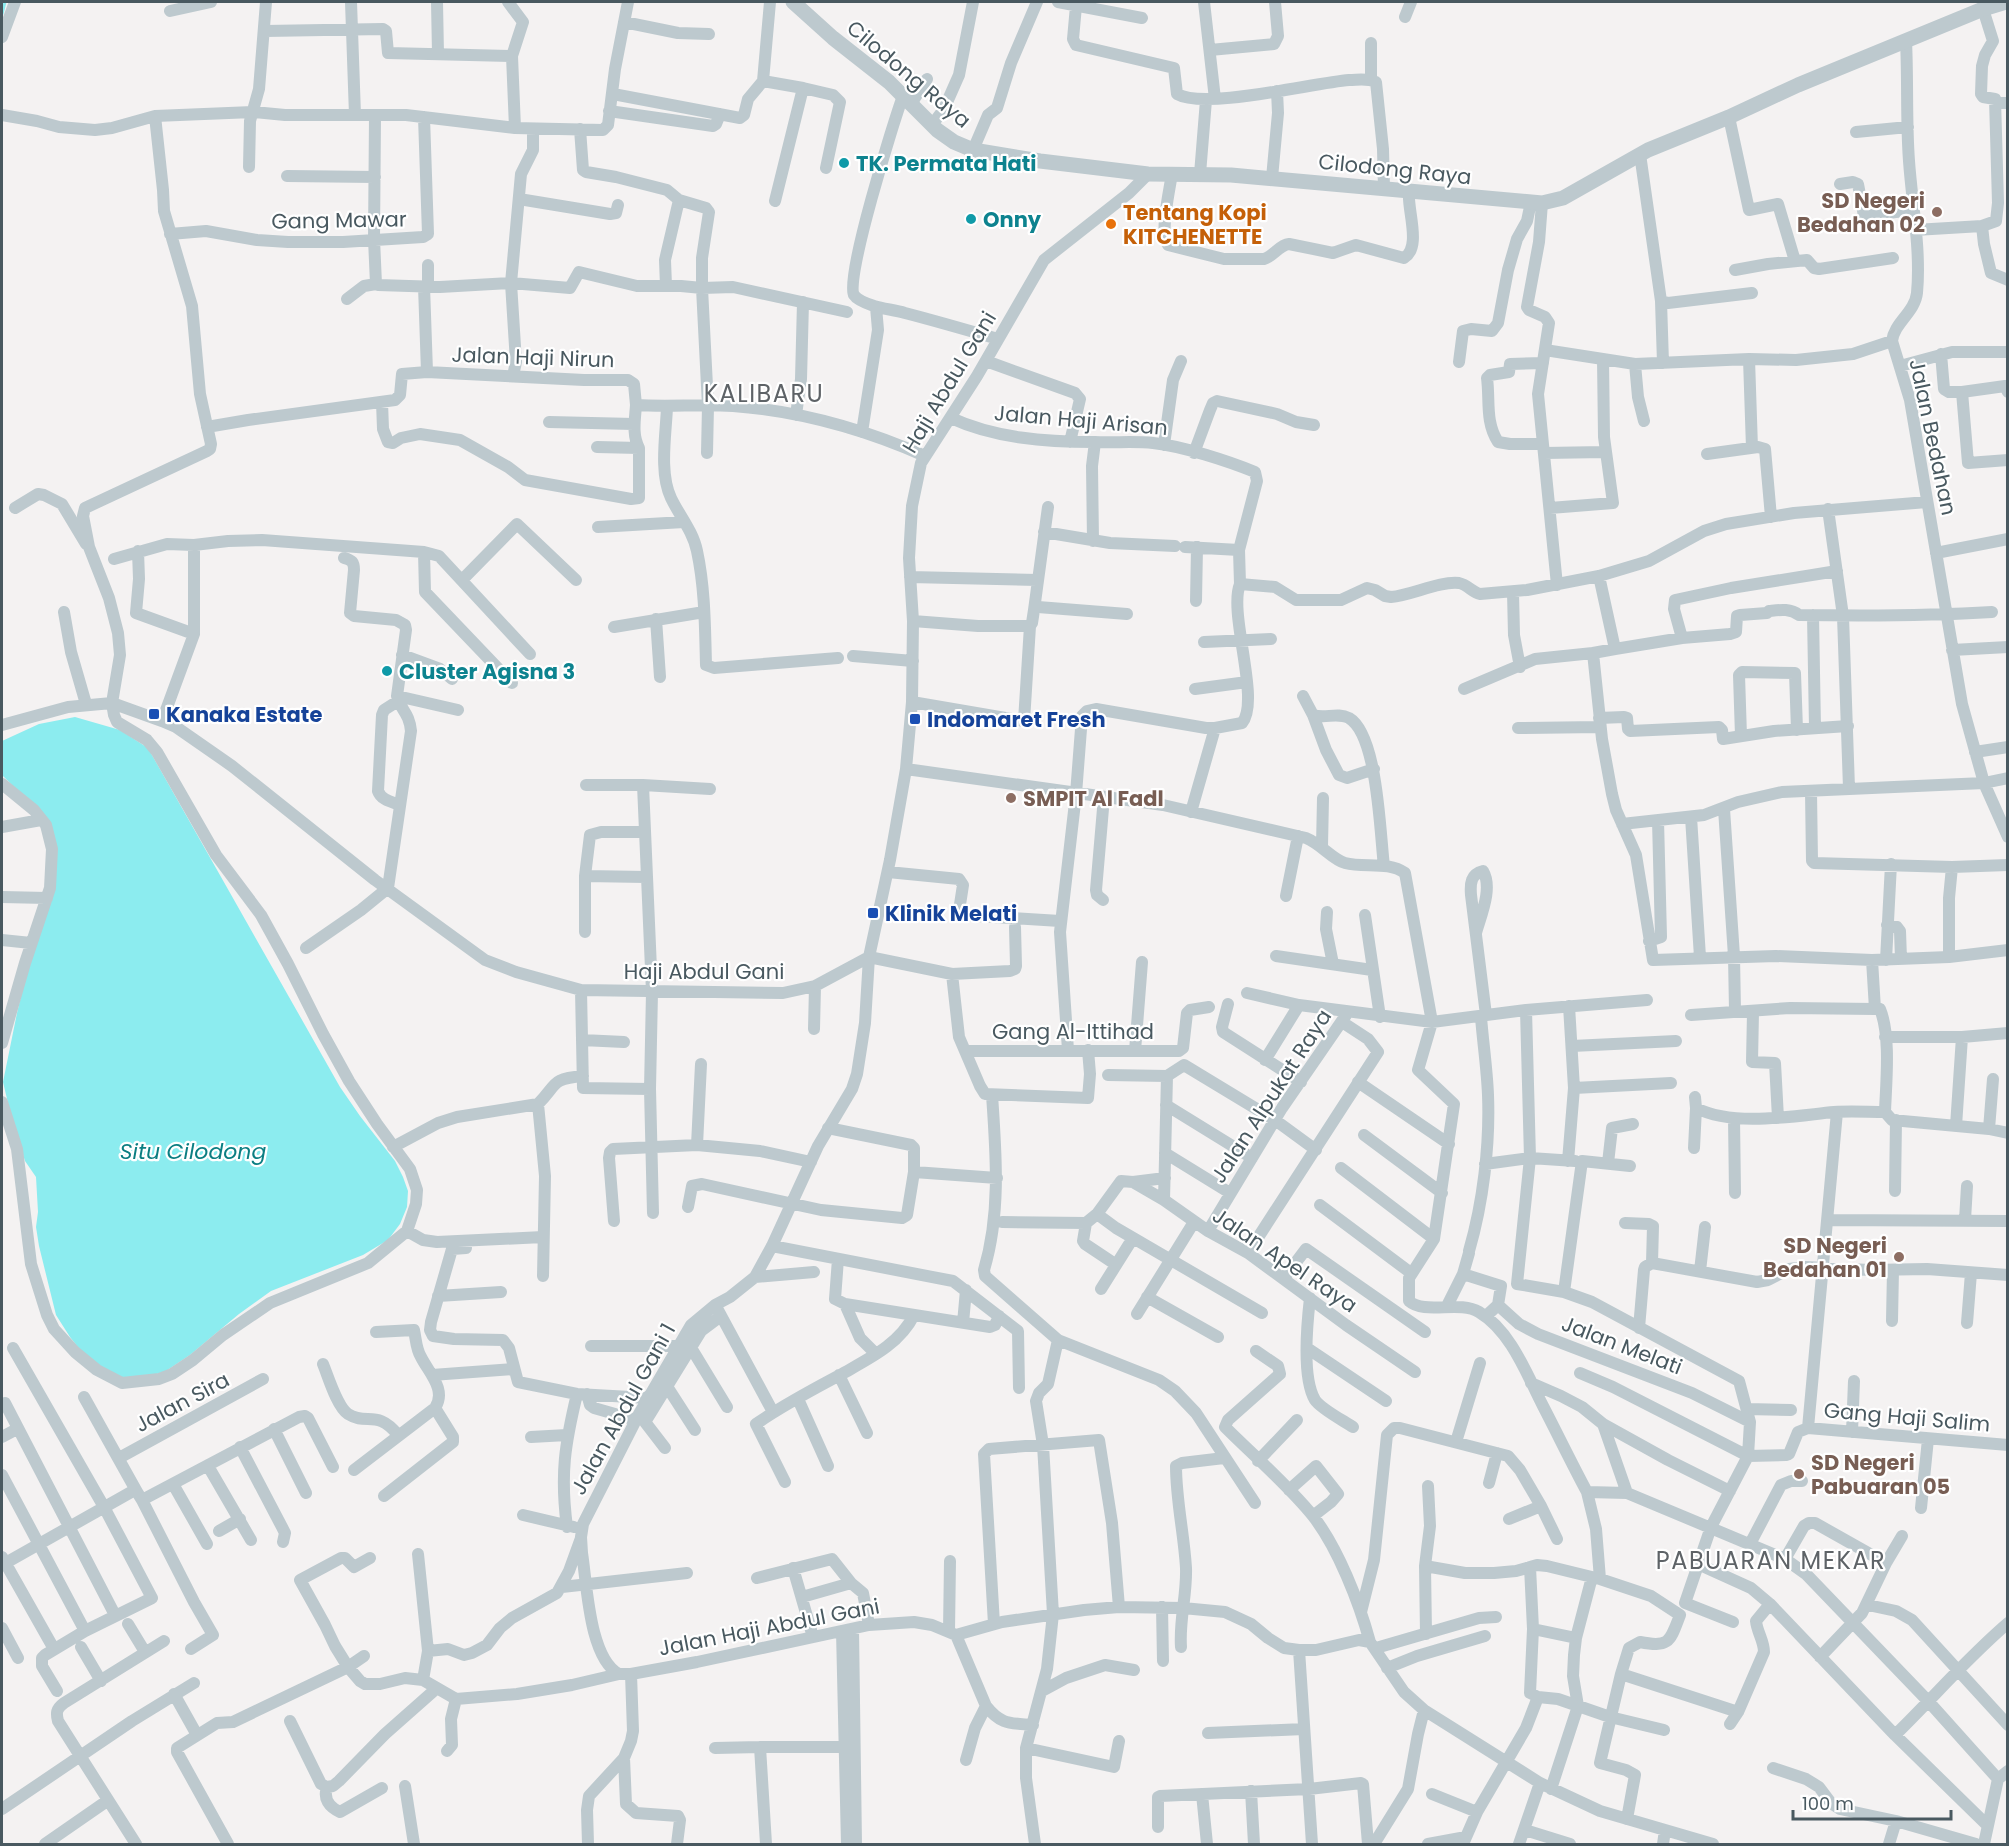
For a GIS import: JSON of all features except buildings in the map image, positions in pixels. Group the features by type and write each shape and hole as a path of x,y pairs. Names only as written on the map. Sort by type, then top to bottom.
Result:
{"street":[{"path":"2,37 15,2"},
{"path":"170,11 211,2"},
{"path":"249,167 250,121 259,89 266,2"},
{"path":"351,2 355,116"},
{"path":"437,2 438,54"},
{"path":"508,2 523,22 512,56 514,128"},
{"path":"2,116 38,121 59,127 95,130 112,128 155,116 253,112 424,117 514,128 603,130 608,125 628,2"},
{"path":"613,94 740,118 744,115 748,99 762,85 770,2"},
{"name":"Cilodong Raya","path":"793,2 833,38 873,68 932,125 954,142 973,150 1148,174 1272,178 1533,202 1563,198 1640,154 1680,136 1906,41 1973,8 2006,2"},
{"path":"932,125 944,109 959,75 973,2"},
{"path":"973,150 987,115 997,108 1011,63 1037,2"},
{"path":"1058,2 1142,18"},
{"path":"1200,174 1210,99 1210,50 1204,2"},
{"path":"1210,50 1274,44 1278,36 1275,2"},
{"path":"1405,17 1411,2"},
{"path":"1076,6 1073,39 1076,45 1174,68 1177,94 1183,98 1210,99 1337,81 1371,79 1376,82 1383,148 1383,189"},
{"path":"1915,230 1982,226 1996,221 2001,103 1994,98 1984,98 1981,94 1982,66 1993,41 1973,8"},
{"path":"624,22 678,33 710,34"},
{"path":"265,31 385,30 388,53 512,56"},
{"name":"Jalan Bedahan","path":"1906,41 1912,210 1917,252 1917,295 1909,314 1896,330 1892,341 1910,400 1962,704 1984,783 2007,837"},
{"path":"1371,43 1371,79"},
{"path":"927,79 907,100 893,122 861,242 851,285 853,294 856,298 876,307 904,312 998,339"},
{"path":"763,81 833,95 840,102 826,168"},
{"path":"775,201 803,88"},
{"path":"1272,178 1278,113 1277,91"},
{"path":"609,111 713,126 720,114"},
{"path":"89,547 83,516 86,506 210,449 211,444 200,394 194,320 164,211 155,116"},
{"path":"375,116 376,284"},
{"name":"Gang Mawar","path":"170,234 206,231 258,240 288,242 423,237 428,234 424,117"},
{"path":"1729,117 1749,210 1778,204 1794,261"},
{"path":"1856,132 1908,127"},
{"path":"513,376 516,362 511,284 521,174 533,150 533,129"},
{"path":"580,129 583,170 586,172 667,190 679,200 706,208 709,212 702,258 708,406 707,453"},
{"path":"1640,154 1661,301 1663,363"},
{"path":"1172,173 1165,242 1168,245 1224,258 1270,258 1284,244 1289,243 1333,253 1356,245 1404,258 1413,244 1409,192"},
{"name":"Haji Abdul Gani","path":"2,725 86,704 112,703 162,720 176,727 232,766 375,880 485,960 516,972 581,990 783,993 815,986 869,957 888,872 906,769 912,702 913,621 909,558 912,506 921,463 986,361 1044,260 1129,193 1148,174"},
{"path":"287,176 375,177"},
{"path":"1840,184 1853,182 1858,184 1864,216 1912,210"},
{"path":"519,199 610,214 616,213 618,205"},
{"path":"666,286 665,260 679,200"},
{"path":"1533,202 1539,242 1527,307 1528,310 1548,319 1550,328 1538,394 1557,585"},
{"path":"1460,362 1463,332 1471,329 1492,330 1498,323 1508,270 1517,239 1527,221 1533,202"},
{"path":"1982,226 1991,273 2007,280"},
{"path":"1735,270 1794,261 1807,261 1819,269 1893,258"},
{"path":"427,372 426,286 428,265"},
{"path":"347,299 364,286 376,284 387,286 511,284 570,288 579,272 637,286 733,287 847,312"},
{"path":"1661,301 1668,303 1752,293"},
{"path":"796,415 801,379 803,302"},
{"path":"862,432 878,330 876,307"},
{"path":"1545,350 1635,364 1749,359 1796,360 1853,354 1892,341"},
{"path":"1900,366 1941,354 2007,352"},
{"path":"1941,354 1944,389 1949,392 2001,386 2007,387 2007,392"},
{"path":"1550,508 1613,503 1605,453 1603,359"},
{"path":"1749,359 1752,448"},
{"path":"986,361 1075,393 1080,399 1070,442"},
{"path":"1164,445 1173,380 1180,361"},
{"path":"1543,363 1510,364 1509,372 1488,376 1489,419 1492,433 1498,442 1605,453"},
{"path":"1635,364 1638,397 1644,421"},
{"name":"Jalan Haji Nirun","path":"381,402 398,398 402,374 427,372 628,380 634,384 636,405"},
{"path":"1962,392 1968,464 2007,460"},
{"path":"1194,453 1213,403 1217,401 1314,425"},
{"path":"207,427 381,402 383,429 388,442 393,443 401,438 420,434 460,440 508,467 525,480 631,499 639,498 639,448 635,441 634,424 636,405 768,410 825,420 925,456"},
{"path":"667,407 664,479 671,499 693,538 697,550 704,612 706,665 708,667 838,658"},
{"name":"Jalan Haji Arisan","path":"951,418 971,428 1035,439 1070,442 1141,442 1164,445 1255,472 1257,481 1239,550 1240,584 1237,599 1248,712 1242,723 1215,728"},
{"path":"549,422 634,424"},
{"path":"1094,541 1092,466 1095,442"},
{"path":"597,447 639,448"},
{"path":"1707,454 1761,447 1765,449 1771,517"},
{"path":"2,1102 17,1149 31,1264 46,1315 54,1329 75,1352 97,1370 122,1383 159,1379 172,1374 270,1303 368,1263 407,1231 416,1204 417,1190 410,1169 355,1089 328,1043 261,915 216,855 157,752 147,740 117,722 112,703 120,655 118,633 110,598 89,547 62,504 57,500 38,494 15,508"},
{"path":"1240,584 1275,587 1293,600 1303,601 1341,600 1367,588 1385,596 1400,596 1454,583 1466,585 1476,594 1513,592 1599,576 1649,561 1704,531 1726,524 1828,509 1927,502"},
{"path":"912,702 1024,722 1030,626 1048,507"},
{"path":"1828,509 1843,616 1850,788"},
{"path":"598,527 684,522"},
{"path":"462,580 517,524 576,580"},
{"path":"1044,532 1094,541 1239,550"},
{"path":"1936,553 2007,539"},
{"path":"114,559 167,544 194,545 262,540 424,552 439,556 530,654"},
{"path":"162,720 194,634 194,545"},
{"path":"1186,547 1196,601"},
{"path":"138,551 139,579 136,613 194,634"},
{"path":"424,552 425,592 512,683"},
{"path":"306,948 361,910 388,888 411,731 408,715 397,698 406,630 401,622 354,616 350,613 348,609 354,563 344,558"},
{"path":"1682,638 1674,609 1676,600 1731,588 1837,571"},
{"path":"1599,576 1615,649"},
{"path":"910,578 1037,580"},
{"path":"1513,592 1514,635 1520,667"},
{"path":"1034,610 1038,607 1127,614"},
{"path":"1464,689 1535,659 1593,653 1682,638 1735,633 1737,616 1740,615 1783,609 1794,611 1799,615 1843,616 1992,612"},
{"path":"64,612 71,652 86,704"},
{"path":"614,627 704,612"},
{"path":"1813,615 1815,728"},
{"path":"656,619 660,677"},
{"path":"913,621 978,626 1030,626"},
{"path":"1204,642 1271,639"},
{"path":"1952,650 2007,647"},
{"path":"1593,653 1600,722 1612,794 1636,855 1653,960 1734,956 1886,960 1949,957 2007,950"},
{"path":"402,655 440,669 452,679"},
{"path":"853,656 913,661"},
{"path":"1742,736 1739,675 1742,672 1795,673 1797,730"},
{"path":"1195,689 1246,682"},
{"path":"1303,696 1339,775 1347,778 1374,769"},
{"path":"397,698 458,710"},
{"path":"397,698 384,710 382,715 378,791 379,796 400,805"},
{"path":"1068,1050 1060,921 1076,794 1082,716 1087,711 1096,709 1215,728 1191,812"},
{"path":"1313,715 1316,717 1338,715 1354,722 1364,740 1374,769 1384,866"},
{"path":"1518,728 1600,722 1624,717 1627,718 1630,731 1719,727 1722,730 1723,739 1848,726"},
{"path":"1975,752 2007,747"},
{"path":"906,769 1076,794 1104,796 1191,812 1298,836 1322,846 1339,861 1358,865 1384,866 1399,869 1405,873 1432,1022 1418,1070 1454,1104 1434,1239 1409,1278 1413,1304"},
{"path":"1622,824 1691,817 1724,809 1738,802 1782,792 1984,783 2007,778"},
{"path":"2,784 34,810 46,825 52,849 50,888 6,1010 2,1042"},
{"path":"586,785 643,785 710,789"},
{"path":"643,785 652,992 650,1089 653,1213"},
{"path":"1811,792 1813,862 1952,867 2007,865"},
{"path":"1103,900 1097,895 1096,890 1104,796"},
{"path":"1322,846 1323,798"},
{"path":"1724,809 1734,956 1735,1011"},
{"path":"1691,817 1700,957"},
{"path":"2,827 41,820"},
{"path":"1649,940 1660,937 1658,820"},
{"path":"585,932 585,876 590,835 601,832 644,832"},
{"path":"1286,896 1298,836"},
{"path":"1886,960 1891,864"},
{"path":"1949,957 1949,898 1952,867"},
{"path":"888,872 959,879 963,885 961,915 1060,921"},
{"path":"585,876 646,877"},
{"path":"2,897 47,898"},
{"path":"1327,912 1326,929 1333,964"},
{"path":"1365,915 1380,1017"},
{"path":"1887,925 1898,927 1900,931 1901,959"},
{"path":"869,957 952,974 1010,971 1015,969 1015,927"},
{"path":"1447,1306 1463,1274 1477,1224 1485,1164 1488,1097 1484,1016 1476,933"},
{"path":"2,940 31,943"},
{"path":"1276,956 1372,970"},
{"name":"Jalan Abdul Gani 1","path":"625,1674 614,1671 597,1647 582,1533 590,1509 648,1398 684,1346 691,1325 755,1277 828,1128 852,1089 857,1074 865,1023 869,957"},
{"path":"1872,960 1875,1008"},
{"path":"1135,1051 1142,962"},
{"path":"952,974 958,1037 983,1092 992,1095 1088,1098 1090,1074 1088,1050"},
{"path":"814,1029 815,986"},
{"path":"581,990 582,1086 587,1089 650,1089"},
{"path":"1247,993 1345,1017 1380,1017 1432,1022 1526,1010 1647,1000"},
{"path":"1228,1004 1222,1027 1223,1032 1300,1082"},
{"path":"1265,1060 1299,1005"},
{"path":"1568,1161 1574,1088 1569,1006"},
{"name":"Gang Al-Ittihad","path":"966,1051 1179,1051 1183,1047 1187,1013 1190,1010 1209,1007"},
{"path":"1691,1015 1790,1008 1880,1009 1885,1037 1885,1112 1892,1120 1989,1129 2007,1133"},
{"path":"1526,1010 1530,1158 1517,1284 1564,1292 1592,1302 1737,1378 1741,1385 1750,1422 1748,1456 1711,1527 1684,1603 1733,1622"},
{"path":"1753,1012 1752,1062 1775,1063 1778,1118"},
{"path":"1248,1253 1378,1052 1345,1017"},
{"name":"Jalan Alpukat Raya","path":"1208,1231 1275,1120 1345,1017"},
{"path":"1885,1037 1962,1037 2007,1034"},
{"path":"1956,1126 1962,1037"},
{"path":"582,1040 624,1042"},
{"path":"1572,1046 1677,1041"},
{"path":"697,1145 701,1065"},
{"path":"1108,1076 1167,1076 1184,1065 1275,1120 1316,1150"},
{"path":"543,1276 545,1176 538,1104 550,1087 560,1080 583,1076"},
{"path":"1164,1200 1167,1076"},
{"path":"1989,1129 1993,1079"},
{"path":"1358,1082 1449,1144"},
{"path":"1574,1088 1671,1083"},
{"path":"992,1095 997,1178 992,1237 984,1270 985,1276 1058,1340 1159,1380 1175,1391 1196,1413 1255,1503"},
{"path":"1694,1148 1695,1102 1702,1111 1734,1118 1778,1118 1837,1112 1885,1112"},
{"path":"393,1147 438,1123 457,1117 538,1104"},
{"path":"1166,1105 1252,1158"},
{"path":"1808,1428 1837,1112"},
{"path":"1734,1118 1735,1193"},
{"path":"1895,1191 1896,1120"},
{"path":"1608,1163 1612,1128 1633,1124"},
{"path":"688,1207 690,1191 696,1184 711,1185 821,1210 903,1218 907,1215 914,1172 912,1145 828,1128"},
{"path":"1364,1135 1442,1193"},
{"path":"614,1221 610,1152 613,1149 697,1145 760,1151 811,1162"},
{"path":"1165,1153 1230,1193"},
{"path":"1485,1164 1530,1158 1630,1166"},
{"path":"1564,1292 1582,1161"},
{"path":"1341,1168 1434,1239"},
{"path":"914,1172 997,1178"},
{"path":"1002,1222 1086,1223 1097,1214 1121,1181 1165,1178"},
{"name":"Jalan Apel Raya","path":"1132,1182 1164,1200 1208,1231 1248,1253 1415,1372"},
{"path":"1965,1220 1966,1186"},
{"path":"1320,1205 1411,1273"},
{"path":"1097,1214 1133,1238 1262,1313"},
{"path":"1828,1220 2007,1221"},
{"path":"1137,1314 1194,1222"},
{"path":"1086,1223 1084,1244 1115,1264"},
{"path":"1624,1223 1653,1226 1652,1263"},
{"path":"1700,1271 1705,1227"},
{"path":"407,1231 423,1240 437,1242 543,1237"},
{"path":"1101,1289 1133,1238"},
{"path":"490,1246 452,1249 431,1322 430,1330 433,1336 503,1340 509,1348 518,1382 582,1394 648,1398"},
{"path":"772,1246 949,1280 966,1290 1018,1331 1018,1388"},
{"path":"1284,1278 1306,1249 1425,1332"},
{"path":"838,1259 835,1300 845,1304 990,1327 995,1325 999,1316"},
{"path":"1639,1328 1644,1270 1652,1263 1757,1282 1768,1280 1797,1267 1927,1269 2007,1275"},
{"path":"1893,1270 1893,1321"},
{"path":"755,1277 814,1272"},
{"path":"1967,1323 1971,1272"},
{"path":"1463,1274 1501,1286 1498,1305 1486,1316"},
{"path":"963,1323 966,1290"},
{"path":"438,1296 501,1292"},
{"path":"1147,1298 1218,1337"},
{"path":"1310,1298 1307,1330 1309,1378 1316,1402 1353,1427"},
{"path":"845,1304 860,1338 876,1354"},
{"path":"1400,1316 1413,1304 1476,1310 1486,1316 1519,1356 1587,1492 1596,1529 1596,1578 1576,1638 1573,1668 1578,1706 1546,1786 1519,1845"},
{"path":"715,1305 773,1412"},
{"name":"Jalan Melati","path":"1498,1305 1519,1324 1538,1334 1692,1393 1750,1422"},
{"path":"784,1482 755,1425 773,1412 893,1343 905,1331 915,1315"},
{"path":"665,1448 645,1422 668,1388 684,1346 721,1316"},
{"path":"354,1470 435,1408 440,1395 420,1355 414,1330 376,1332"},
{"path":"1035,1845 1026,1778 1026,1748 1049,1657 1053,1614 1042,1445 1036,1397 1048,1383 1058,1340"},
{"path":"591,1346 684,1346"},
{"path":"684,1346 727,1407"},
{"path":"13,1347 104,1507 152,1598 45,1655 41,1662 57,1691"},
{"path":"1308,1348 1386,1401"},
{"path":"1256,1351 1278,1366 1280,1374 1228,1420 1225,1427 1313,1516 1332,1547 1373,1645 1404,1692 1424,1710 1546,1786 1600,1811 1665,1830 1689,1841 1713,1845"},
{"path":"1456,1442 1480,1363"},
{"path":"323,1364 345,1412 355,1417 384,1421 398,1435"},
{"path":"432,1376 514,1369"},
{"path":"1580,1373 1613,1387 1748,1456"},
{"path":"839,1375 867,1433"},
{"name":"Jalan Sira","path":"119,1458 263,1379"},
{"path":"1852,1432 1854,1381"},
{"path":"1531,1383 1582,1407 1603,1424 1730,1491"},
{"path":"668,1388 695,1430"},
{"path":"582,1394 594,1408 636,1420"},
{"path":"567,1527 562,1493 564,1454 567,1435 582,1394"},
{"path":"84,1397 213,1635 191,1649"},
{"path":"798,1399 828,1466"},
{"path":"5,1403 115,1616"},
{"path":"384,1496 453,1442 453,1437 435,1408"},
{"path":"1748,1409 1791,1410"},
{"path":"139,1496 174,1484 273,1429 305,1416 333,1467"},
{"path":"1258,1461 1297,1420"},
{"path":"1603,1424 1627,1493"},
{"path":"1361,1612 1374,1560 1388,1433 1396,1428 1508,1456 1520,1470 1557,1539"},
{"name":"Gang Haji Salim","path":"1748,1456 1789,1454 1798,1432 1808,1428 2007,1445"},
{"path":"2,1437 17,1429"},
{"path":"273,1429 306,1493"},
{"path":"531,1437 567,1435"},
{"path":"1921,1508 1928,1439"},
{"path":"994,1624 984,1454 989,1449 1099,1440 1112,1523 1119,1607"},
{"path":"240,1447 285,1533 284,1542"},
{"path":"1489,1483 1497,1453"},
{"path":"1181,1647 1180,1626 1186,1570 1176,1466 1182,1463 1224,1458"},
{"path":"208,1466 230,1525 237,1536"},
{"path":"1289,1490 1316,1466 1338,1492 1331,1502 1313,1516"},
{"path":"2,1475 85,1632"},
{"path":"1750,1544 1781,1485 1791,1481 1802,1481"},
{"path":"174,1484 207,1544"},
{"path":"1426,1634 1425,1566 1430,1526 1428,1486"},
{"path":"54,1649 3,1562 133,1491 139,1496"},
{"path":"1587,1492 1627,1493 1785,1559 1806,1574 2002,1775 1987,1825 1984,1845"},
{"path":"1509,1519 1541,1506"},
{"path":"523,1515 582,1533 562,1587"},
{"path":"1785,1559 1804,1526 1815,1523 1886,1563"},
{"path":"230,1525 251,1540"},
{"path":"1820,1657 1853,1624 1868,1605 1886,1563 1902,1536"},
{"path":"418,1554 428,1651 423,1680"},
{"path":"370,1558 354,1567 345,1558 341,1558 300,1580 348,1667 360,1682 380,1684 405,1678 423,1680 456,1699 451,1719 452,1745 447,1751"},
{"path":"757,1578 829,1558 835,1560 851,1583 863,1593 869,1625"},
{"path":"950,1561 952,1633 986,1706 1003,1722 1033,1725"},
{"path":"1698,1564 1751,1588 1770,1604 1896,1735 1987,1825"},
{"path":"1425,1566 1465,1573 1510,1572 1547,1566 1596,1578 1651,1596 1680,1615 1673,1635 1664,1644 1658,1646 1640,1642 1632,1645 1621,1674 1600,1763 1626,1770 1635,1775 1627,1819"},
{"path":"1530,1567 1533,1629 1530,1693 1538,1697 1558,1699 1610,1717 1665,1730"},
{"path":"793,1568 813,1637"},
{"path":"428,1651 448,1649 464,1655 472,1653 487,1645 500,1628 512,1618 546,1600 562,1587 687,1573"},
{"path":"802,1596 851,1583"},
{"path":"1730,1724 1738,1712 1764,1652 1756,1621 1770,1604"},
{"path":"1868,1605 1904,1615 1912,1620 2007,1725"},
{"path":"952,1633 1053,1614 1119,1607 1162,1607 1225,1612 1251,1624 1284,1648 1316,1650 1359,1640 1373,1645 1426,1634 1479,1618 1496,1617"},
{"path":"1162,1607 1163,1661"},
{"name":"Jalan Haji Abdul Gani","path":"456,1699 528,1693 697,1662 869,1625 914,1622 932,1625 952,1633"},
{"path":"1896,1735 1957,1670 2007,1623"},
{"path":"128,1624 145,1652"},
{"path":"2,1628 18,1658"},
{"path":"1533,1629 1576,1638"},
{"path":"847,1630 851,1807 856,1845"},
{"path":"1387,1668 1417,1656 1485,1636"},
{"path":"136,1845 58,1721 57,1709 164,1641"},
{"path":"81,1647 101,1681"},
{"path":"1299,1650 1312,1845"},
{"path":"228,1845 177,1752 177,1748 217,1723 233,1722 348,1667 364,1656"},
{"path":"1042,1691 1066,1678 1105,1665 1134,1670"},
{"path":"588,1845 589,1796 624,1758 630,1746 633,1731 625,1674"},
{"path":"1621,1674 1738,1712"},
{"path":"2,1809 79,1756 194,1683"},
{"path":"290,1721 321,1784 327,1787 333,1786 385,1734 437,1688"},
{"path":"174,1694 197,1735"},
{"path":"1428,1845 1464,1841 1477,1812 1526,1728 1538,1697"},
{"path":"966,1760 975,1728 986,1706"},
{"path":"1374,1845 1408,1789 1413,1755 1424,1710"},
{"path":"1208,1733 1304,1729"},
{"path":"1026,1748 1114,1767 1119,1741"},
{"path":"760,1747 766,1845"},
{"path":"715,1748 849,1747"},
{"path":"624,1758 626,1804 636,1813 678,1816 680,1820 677,1845"},
{"path":"1773,1768 1806,1779 1820,1787 1831,1803 1840,1809 1896,1821 1976,1845"},
{"path":"1158,1827 1158,1796 1362,1783 1368,1845"},
{"path":"405,1786 414,1845"},
{"path":"327,1787 324,1795 326,1800 340,1812 382,1788"},
{"path":"1251,1791 1254,1845"},
{"path":"1202,1794 1207,1845"},
{"path":"1432,1794 1477,1812"},
{"path":"45,1845 108,1801"},
{"path":"847,1845 851,1807"},
{"path":"1889,1845 1896,1821"},
{"path":"1525,1830 1570,1845"},
{"path":"1663,1845 1665,1830"}],"water":[{"name":"Situ Cilodong","path":"75,717 120,730 148,748 340,1087 395,1161 408,1191 407,1207 400,1224 388,1240 363,1255 271,1291 190,1355 166,1371 141,1379 121,1380 88,1360 56,1315 36,1227 38,1212 36,1177 25,1161 3,1082 54,857 35,808 2,775 2,741 39,724"}],"waterway":[{"path":"2,14 5,2"}],"place":[{"name":"TK. Permata Hati","path":"844,163"},
{"name":"SD Negeri Bedahan 02","path":"1937,212"},
{"name":"Onny","path":"971,219"},
{"name":"Tentang Kopi KITCHENETTE","path":"1111,224"},
{"name":"Cluster Agisna 3","path":"387,671"},
{"name":"Kanaka Estate","path":"154,714"},
{"name":"Indomaret Fresh","path":"915,719"},
{"name":"SMPIT Al Fadl","path":"1011,798"},
{"name":"Klinik Melati","path":"873,913"},
{"name":"SD Negeri Bedahan 01","path":"1899,1257"},
{"name":"SD Negeri Pabuaran 05","path":"1799,1474"}],"district":[{"name":"KALIBARU","path":"764,393"},
{"name":"PABUARAN MEKAR","path":"1771,1560"}]}
